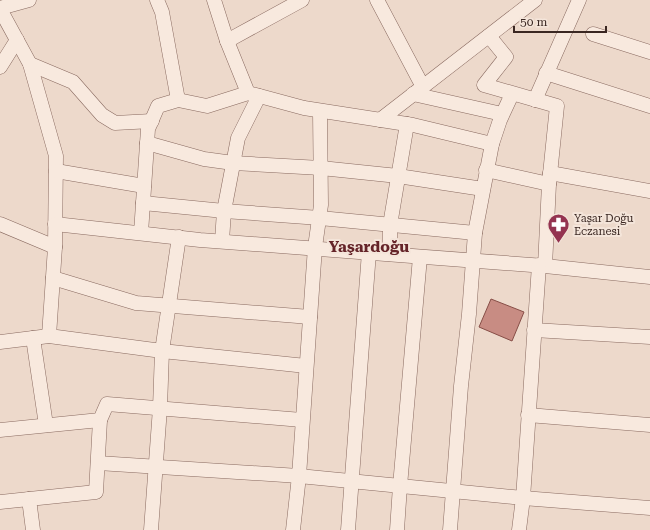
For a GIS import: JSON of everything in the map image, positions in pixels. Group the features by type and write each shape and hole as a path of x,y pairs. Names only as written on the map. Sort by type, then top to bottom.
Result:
{"street":[{"path":"29,0 0,8 30,64 56,156 55,247 49,336"},
{"path":"157,0 162,12 178,100"},
{"path":"214,0 227,41 254,94 238,138 224,211 222,241"},
{"path":"227,41 277,6 302,0"},
{"path":"378,0 418,91"},
{"path":"380,120 535,0"},
{"path":"535,100 579,0"},
{"path":"593,34 650,52"},
{"path":"489,36 506,57 484,85 557,106 542,266 534,330 523,498 518,530"},
{"path":"0,67 17,40"},
{"path":"30,64 73,82 102,115 115,123 152,121"},
{"path":"546,73 650,106"},
{"path":"418,91 502,114"},
{"path":"141,233 148,129 158,106 178,100 207,106 254,94 304,108 407,124 492,144"},
{"path":"450,530 475,233 492,144 502,114 512,94"},
{"path":"293,530 299,476 315,247 322,205 320,111"},
{"path":"390,254 390,225 407,124"},
{"path":"147,143 204,159 233,163 321,168 398,176 483,189"},
{"path":"486,170 650,191"},
{"path":"56,171 144,186"},
{"path":"143,203 475,233"},
{"path":"55,224 222,241 315,247 420,257 542,266 650,277"},
{"path":"1,227 55,247"},
{"path":"151,530 160,408 162,351 180,237"},
{"path":"348,530 369,252"},
{"path":"397,530 420,257"},
{"path":"53,278 136,303 310,317"},
{"path":"534,330 650,337"},
{"path":"0,342 49,336 162,351 306,366"},
{"path":"33,338 46,425"},
{"path":"0,502 96,492 100,420 107,404 302,420"},
{"path":"528,415 650,425"},
{"path":"0,430 100,420"},
{"path":"98,463 299,476 523,498 650,508"},
{"path":"29,499 33,530"}],"building":[{"path":"491,299 524,312 512,341 479,327"}],"place":[{"name":"Yaşar Doğu Eczanesi","path":"558,244"}],"district":[{"name":"Yaşardoğu","path":"369,247"}]}
